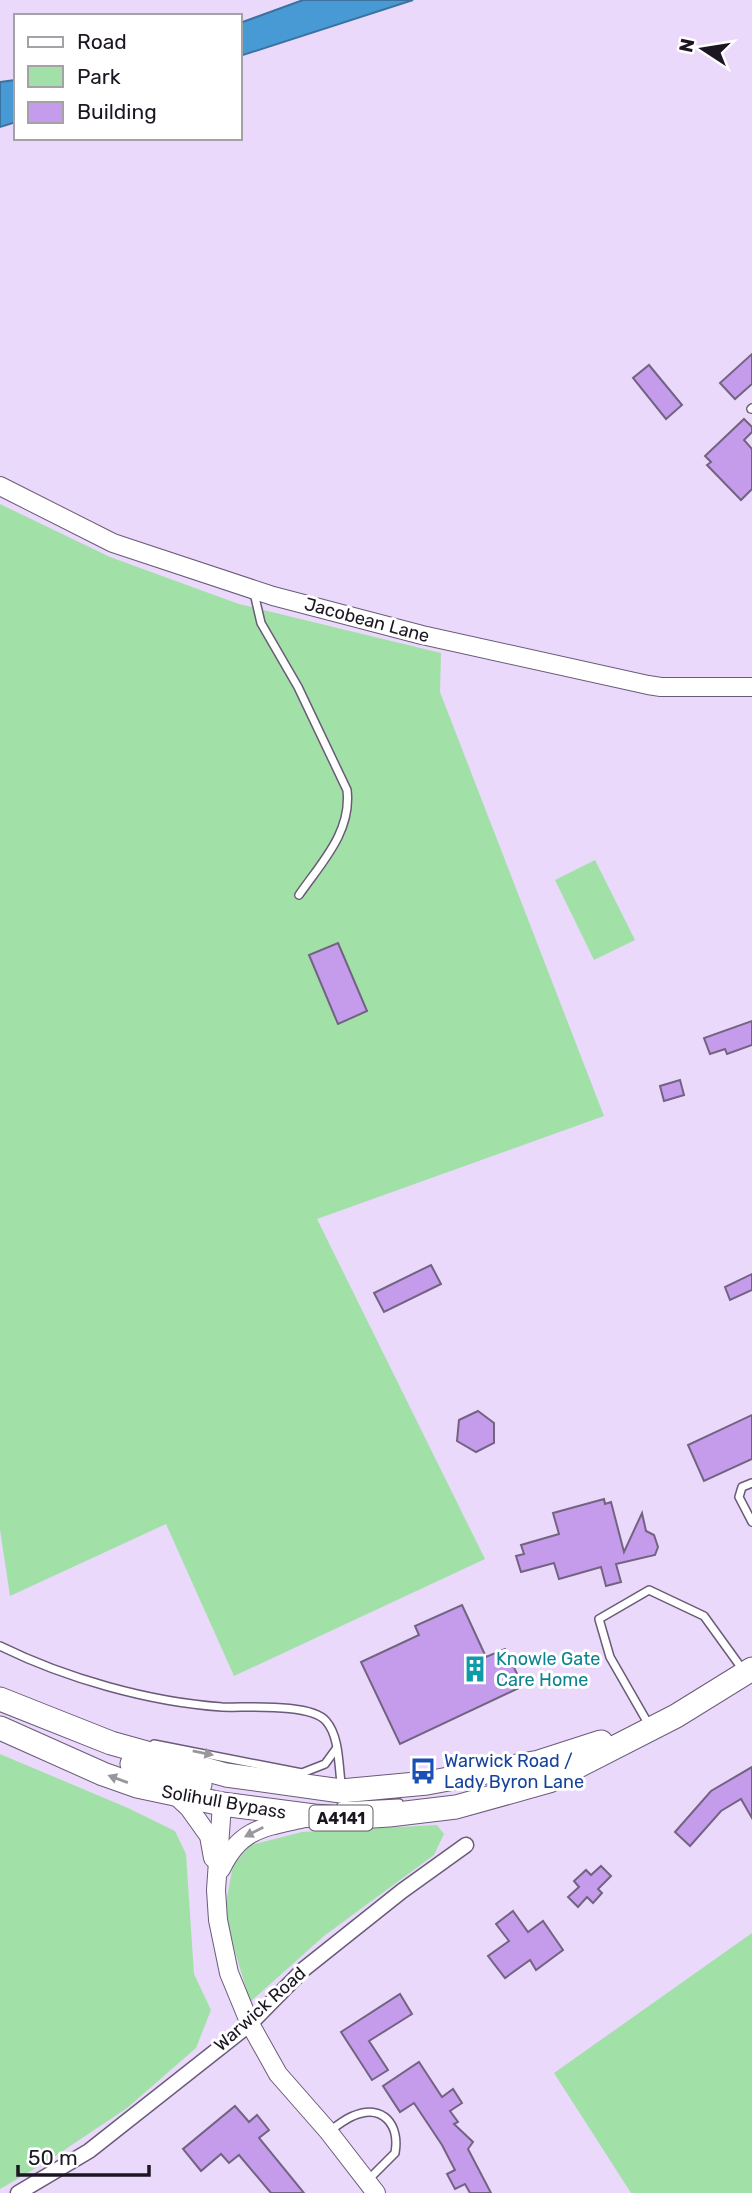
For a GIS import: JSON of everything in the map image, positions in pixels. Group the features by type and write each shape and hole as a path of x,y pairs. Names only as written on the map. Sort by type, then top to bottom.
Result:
{"main road":[{"name":"A4141","path":"676,1716 749,1671"},
{"name":"A4141","path":"0,1699 111,1743"},
{"path":"40,1715 77,1742 163,1775 205,1785 215,1791 222,1804"},
{"name":"Solihull Bypass","path":"111,1743 226,1775 343,1797 540,1762 676,1716"},
{"name":"Solihull Bypass","path":"0,1728 103,1774 137,1786 222,1804 354,1818 456,1807 549,1781 676,1716"}],"street":[{"name":"Jacobean Lane","path":"0,486 113,543 253,589 422,635 661,687 752,687"},
{"path":"174,1794 189,1808 209,1836 217,1879"},
{"path":"222,1804 217,1879 218,1920 229,1973 250,2024 278,2074 328,2131 371,2187"},
{"path":"217,1879 230,1852 240,1840 260,1828 317,1816"},
{"name":"Warwick Road","path":"18,2193 89,2151 250,2024 304,1969 401,1891 466,1845"}],"lane":[{"path":"253,589 261,623 298,687 347,790 348,805 340,836 299,895"},
{"path":"752,1483 742,1487 739,1497 752,1521"},
{"path":"649,1725 610,1657 599,1619 649,1590 704,1616 749,1671"},
{"path":"0,1646 37,1664 113,1688 193,1704 307,1712 325,1720 335,1734 343,1797"},
{"path":"111,1743 149,1743 302,1773 325,1764 336,1749"},
{"path":"317,1816 343,1797 401,1803"},
{"path":"415,1804 456,1807"},
{"path":"328,2131 354,2115 366,2113 382,2115 390,2121 396,2131 395,2153 371,2187"}],"green space":[{"path":"0,504 110,557 239,604 441,653 440,692 604,1116 317,1219 485,1559 234,1676 166,1524 10,1596 0,1530"},
{"path":"595,860 635,940 594,960 555,880"},
{"path":"0,1754 128,1808 175,1831 186,1854 194,1974 211,2010 196,2048 127,2108 48,2161 0,2189"},
{"path":"437,1825 444,1834 434,1855 324,1936 250,2002 224,1914 233,1865 251,1845 302,1832"},
{"path":"752,1933 752,2193 631,2193 554,2073"}],"water":[{"path":"303,0 413,0 242,55 242,22"},
{"path":"14,80 14,123 0,127 0,82"}],"building":[{"path":"752,354 752,384 735,399 720,383"},
{"path":"649,365 682,405 666,419 633,378"},
{"path":"744,419 752,427 752,432 744,440 752,449 752,489 741,500 707,465 711,462 705,456"},
{"path":"338,943 367,1011 338,1024 309,955"},
{"path":"752,1021 752,1045 727,1054 725,1049 710,1054 704,1038"},
{"path":"680,1080 684,1095 664,1101 660,1086"},
{"path":"431,1265 441,1284 384,1312 374,1293"},
{"path":"752,1274 752,1290 730,1300 725,1287"},
{"path":"478,1411 494,1423 494,1443 476,1452 457,1441 459,1420"},
{"path":"752,1415 752,1459 704,1481 688,1445"},
{"path":"604,1499 605,1504 611,1502 624,1552 642,1513 646,1531 654,1535 658,1547 655,1555 616,1564 621,1582 606,1586 601,1567 559,1579 554,1563 521,1572 516,1556 524,1554 521,1545 559,1534 553,1513"},
{"name":"Knowle Gate Care Home","path":"462,1605 486,1657 505,1649 523,1686 400,1744 361,1662 419,1635 415,1626"},
{"path":"752,1767 752,1818 741,1799 721,1811 690,1846 675,1832 711,1791"},
{"path":"601,1866 611,1876 598,1889 602,1893 593,1903 587,1897 578,1907 568,1897 579,1887 574,1881 586,1870 591,1875"},
{"path":"513,1911 528,1932 543,1921 563,1950 536,1970 530,1960 505,1978 488,1956 509,1941 496,1924"},
{"path":"400,1994 412,2014 369,2041 388,2070 372,2080 341,2032"},
{"path":"419,2062 442,2097 453,2089 462,2103 450,2111 458,2122 454,2124 473,2142 468,2149 491,2193 470,2193 465,2184 455,2189 447,2174 455,2170 414,2103 400,2112 383,2086"},
{"path":"235,2106 249,2122 257,2115 269,2130 259,2138 304,2193 271,2193 239,2155 229,2163 221,2154 201,2171 183,2149"}],"place":[{"name":"Knowle Gate Care Home","path":"475,1669"},
{"name":"Warwick Road / Lady Byron Lane","path":"423,1771"}]}
